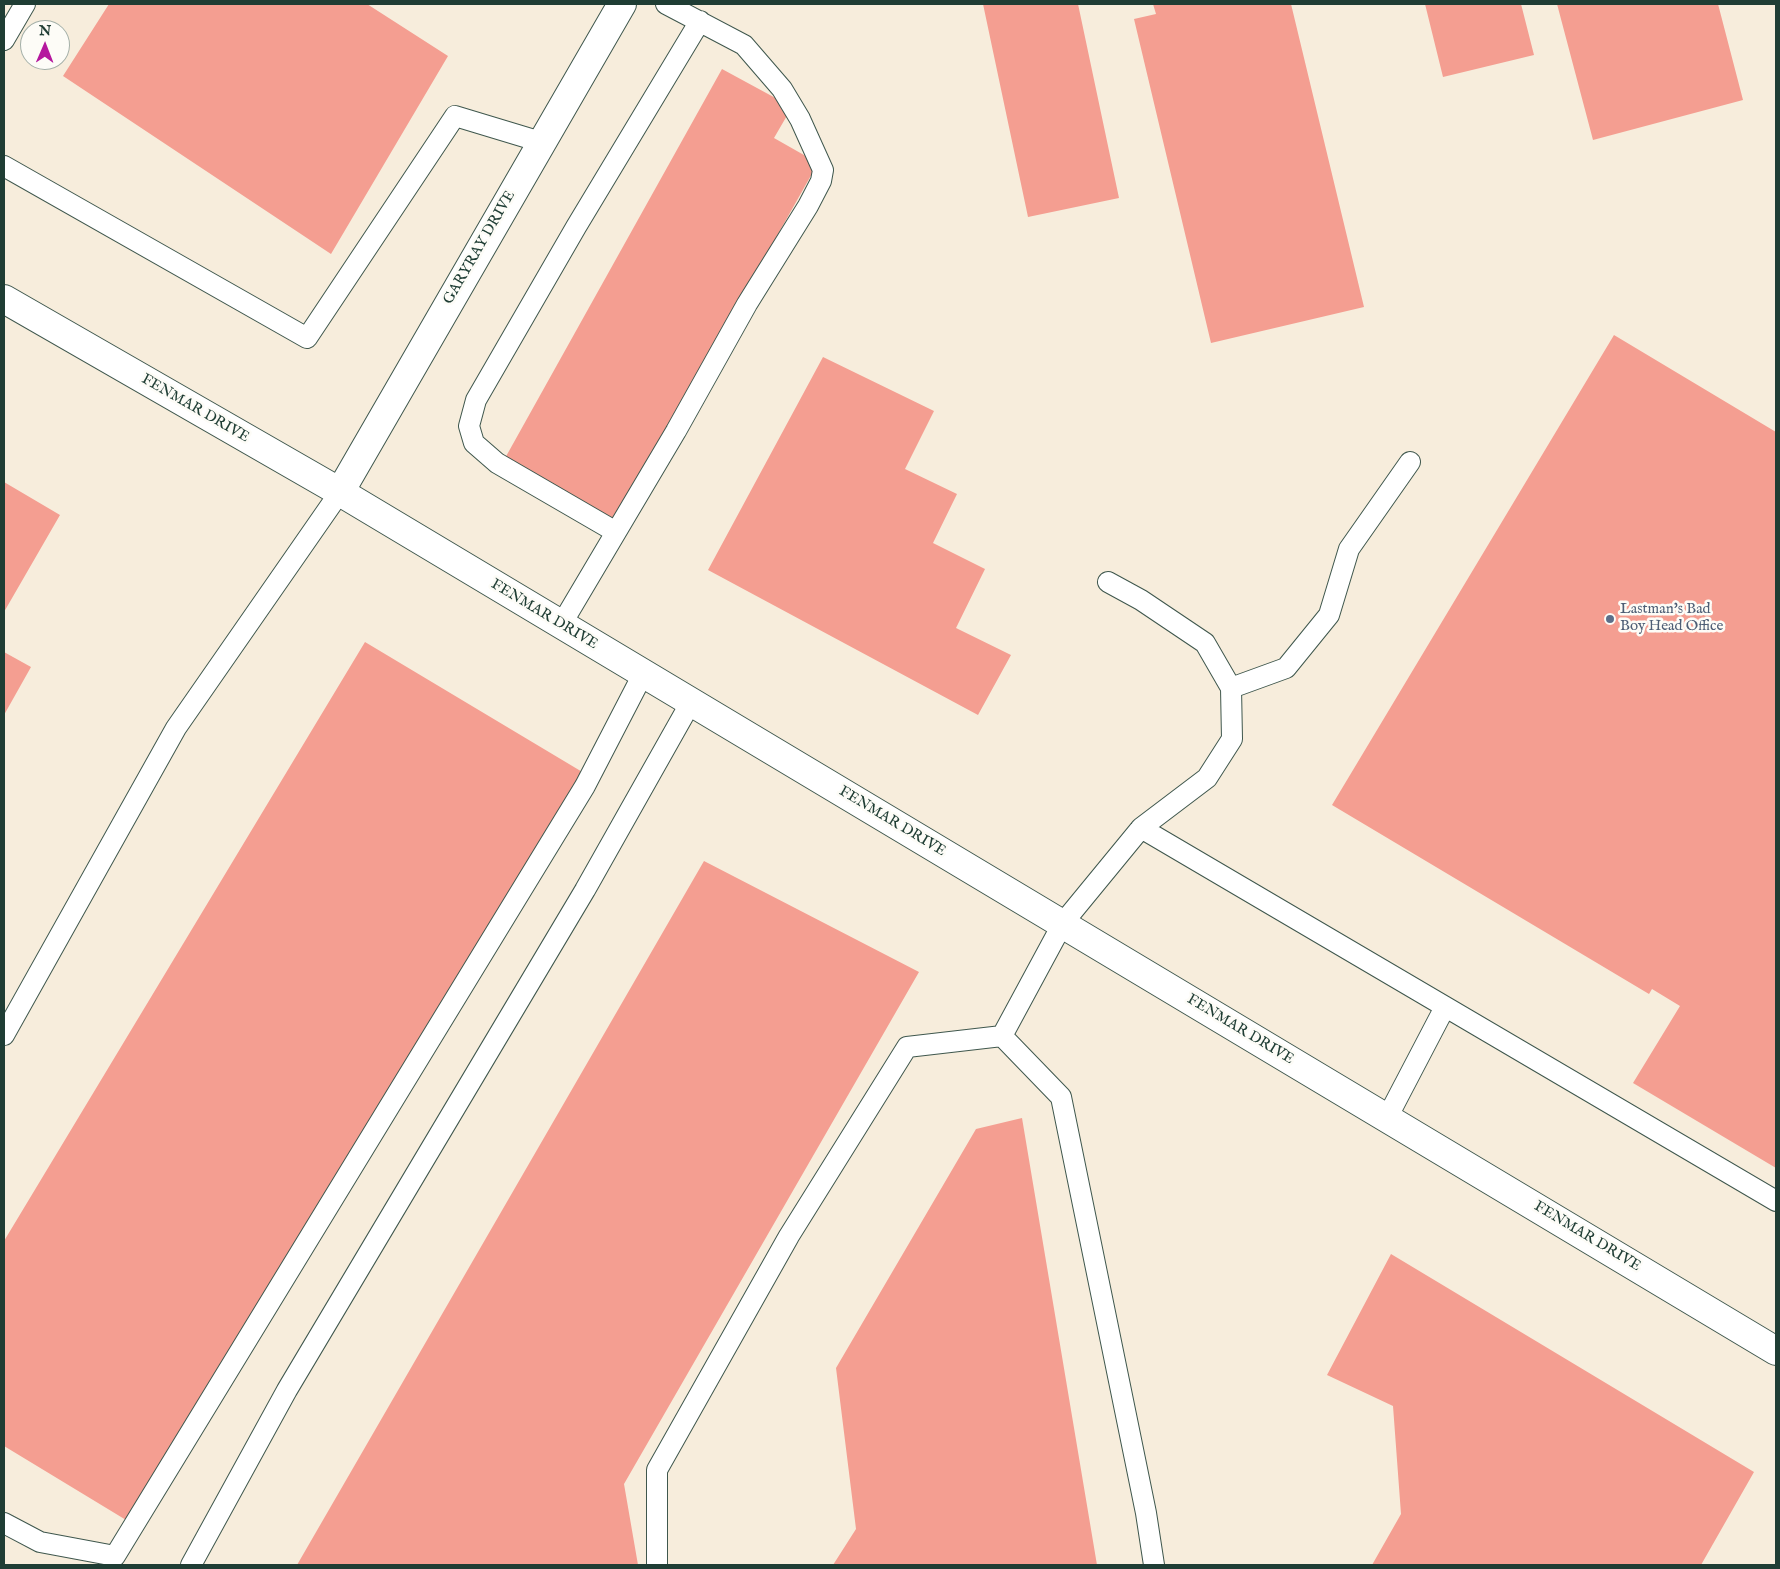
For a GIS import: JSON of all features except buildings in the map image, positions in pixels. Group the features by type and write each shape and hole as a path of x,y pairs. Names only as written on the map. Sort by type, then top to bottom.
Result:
{"street":[{"name":"GARYRAY DRIVE","path":"340,492 622,4"},
{"name":"FENMAR DRIVE","path":"4,299 340,492 1776,1351"}],"lane":[{"path":"4,40 26,4"},
{"path":"561,625 747,304 808,206 821,181 823,170 800,119 782,89 744,45 666,4"},
{"path":"616,532 497,463 474,443 469,426 476,400 576,227 700,21"},
{"path":"4,166 307,338 455,116 541,142"},
{"path":"1231,688 1286,668 1329,615 1349,549 1410,462"},
{"path":"4,1035 176,728 340,492"},
{"path":"1002,1036 1063,923 1141,828 1207,778 1232,739 1231,688 1205,643 1141,600 1108,582"},
{"path":"4,1523 40,1542 115,1556 585,786 643,674"},
{"path":"191,1565 287,1390 580,899 691,702"},
{"path":"1141,828 1776,1201"},
{"path":"1388,1118 1445,1007"},
{"path":"657,1565 657,1470 789,1236 907,1047 1002,1036"},
{"path":"1002,1036 1061,1097 1146,1513 1154,1565"}],"place":[{"name":"Lastman's Bad Boy Head Office","path":"1610,619"}]}
